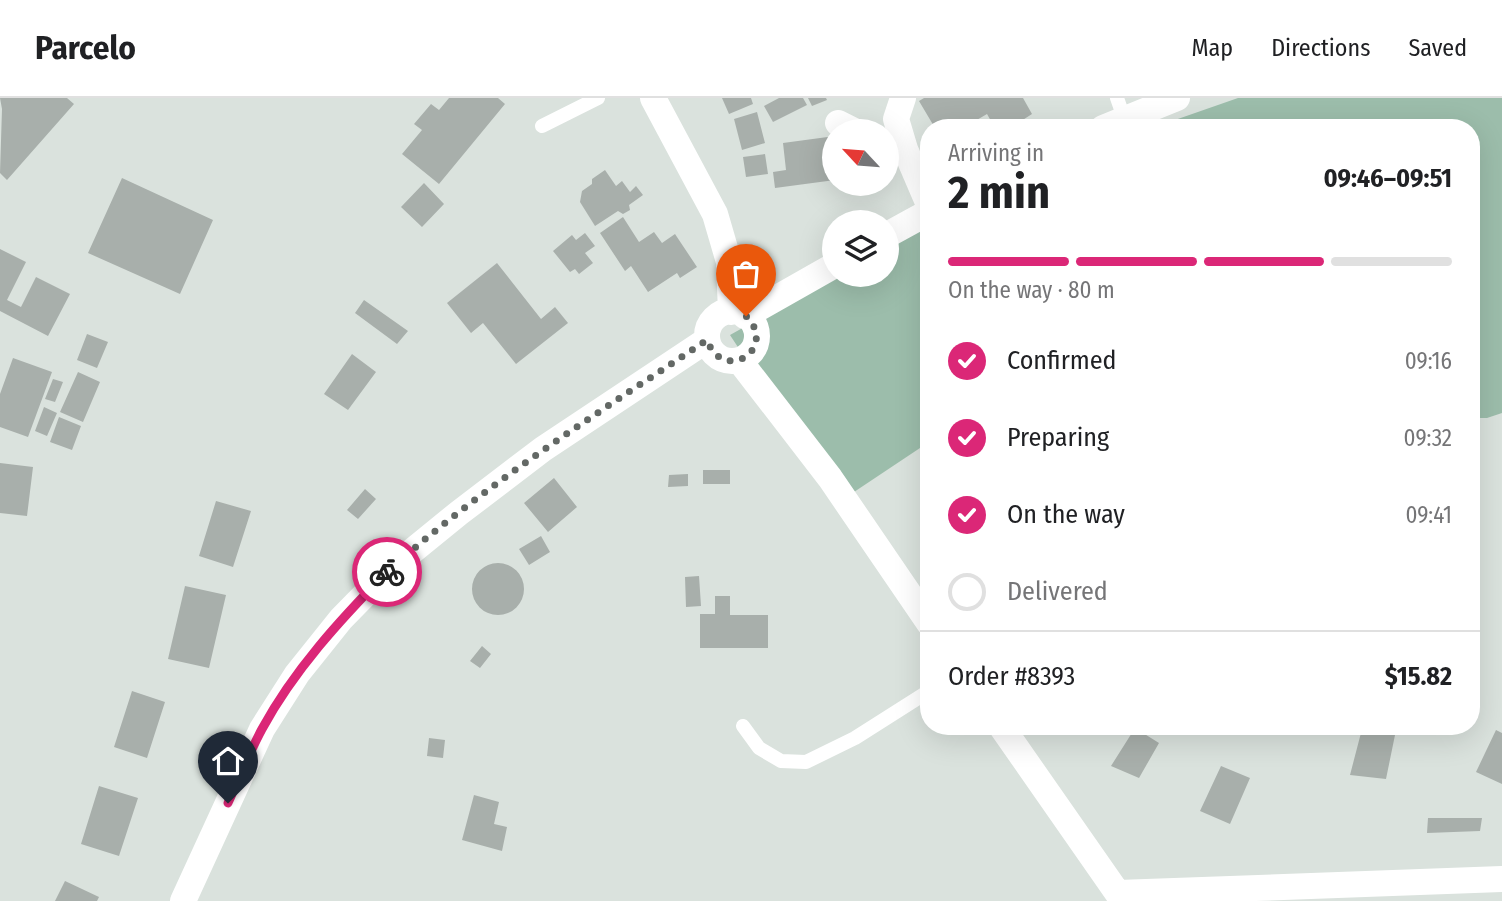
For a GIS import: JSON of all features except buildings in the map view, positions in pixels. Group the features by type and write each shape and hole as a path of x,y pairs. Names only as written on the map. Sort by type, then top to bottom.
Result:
{"street":[{"path":"653,98 715,214 729,262 738,314 755,328 757,336 752,351 739,360 731,361 715,355 707,340 710,324 716,317 738,314 822,272"},
{"path":"896,119 903,98"},
{"path":"1115,115 1177,98"},
{"path":"900,153 920,189"},
{"path":"899,228 920,217"},
{"path":"183,901 262,729 297,674 341,619 388,570 480,497 544,449 707,340"},
{"path":"739,360 830,478 920,610"},
{"path":"1007,735 1121,897 1502,878"}],"lane":[{"path":"542,126 597,98"},
{"path":"743,726 759,748 781,761 806,762 855,738 920,697"}],"green space":[{"path":"1238,98 1502,98 1502,413 1480,418 1480,119 1178,119"},
{"path":"920,228 920,448 839,502 730,335 822,283 822,287 899,287 899,239"}],"way so far":[{"path":"387,572 544,449 707,340 715,355 723,360 739,360 746,356 752,351 757,336 755,328 746,316"}],"route":[{"path":"228,803 262,729 297,674 341,619 387,572"}]}
